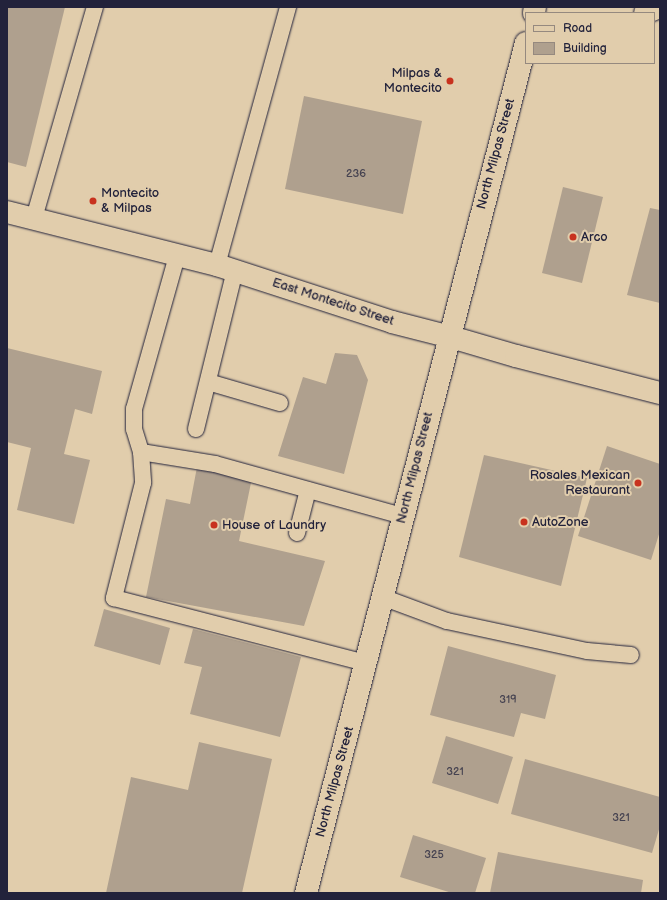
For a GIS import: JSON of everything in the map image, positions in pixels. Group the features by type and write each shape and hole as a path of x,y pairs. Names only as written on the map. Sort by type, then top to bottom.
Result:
{"main road":[{"path":"647,12 659,7"},
{"name":"North Milpas Street","path":"306,893 438,377 451,337 459,296 524,54"},
{"name":"East Montecito Street","path":"7,212 177,256 226,267 392,322 660,393"}],"lane":[{"path":"34,218 95,7"},
{"path":"196,429 208,382 226,267 288,7"},
{"path":"177,256 134,409 134,429 141,452 143,483 114,598 366,663"},
{"path":"208,382 280,403"},
{"path":"141,452 215,464 403,516"},
{"path":"297,533 308,490"},
{"path":"382,597 447,621 587,651 632,655"}],"building":[{"path":"7,7 65,7 26,167 7,162"},
{"path":"304,96 422,121 403,214 285,189"},
{"path":"563,187 603,197 582,283 542,273"},
{"path":"650,208 660,210 660,303 627,295"},
{"path":"7,348 102,371 92,414 75,409 64,454 90,460 74,524 17,510 31,448 7,442"},
{"path":"335,353 357,355 368,380 344,474 278,456 303,377 326,384"},
{"path":"607,446 660,464 660,531 651,560 578,536"},
{"path":"484,455 587,478 561,586 459,557"},
{"path":"197,467 252,478 239,541 325,561 304,626 146,597 166,499 190,504"},
{"path":"104,609 170,628 160,665 94,646"},
{"path":"193,629 301,657 280,737 190,714 202,667 184,663"},
{"path":"448,646 556,675 545,719 521,713 514,737 430,715"},
{"path":"446,736 513,757 498,804 432,783"},
{"path":"199,742 272,759 242,893 106,893 131,777 188,790"},
{"path":"525,759 660,797 660,826 652,853 511,814"},
{"path":"413,835 486,858 475,893 452,893 400,877"},
{"path":"498,852 643,880 641,893 490,893"}],"place":[{"name":"Milpas & Montecito","path":"450,81"},
{"name":"Montecito & Milpas","path":"93,201"},
{"name":"Arco","path":"573,237"},
{"name":"Rosales Mexican Restaurant","path":"638,483"},
{"name":"AutoZone","path":"524,522"},
{"name":"House of Laundry","path":"214,525"}]}
